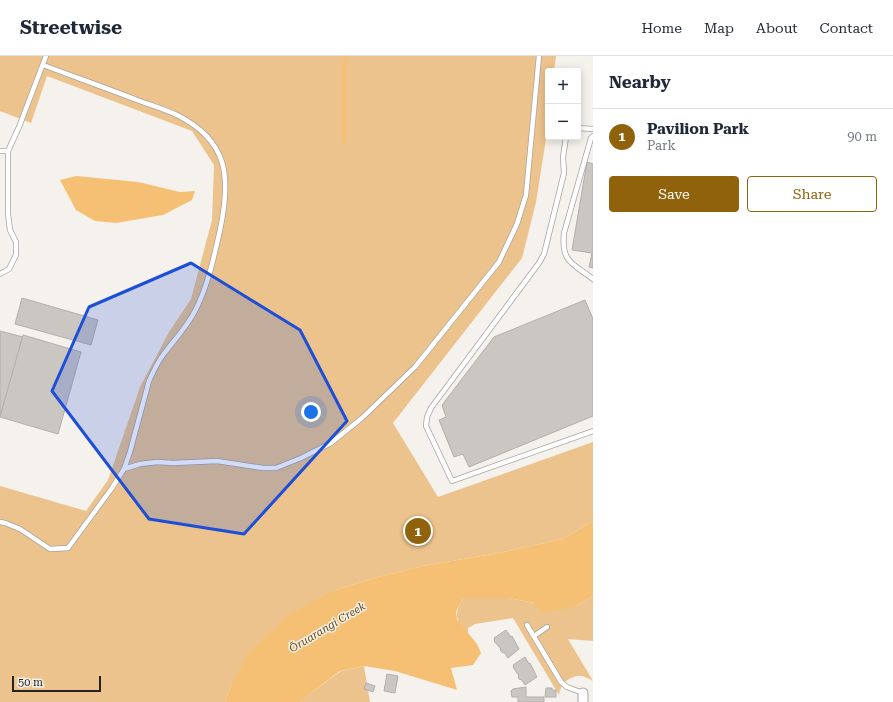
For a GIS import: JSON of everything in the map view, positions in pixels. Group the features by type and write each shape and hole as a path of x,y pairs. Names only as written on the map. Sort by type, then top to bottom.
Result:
{"lane":[{"path":"0,274 9,269 16,255 16,242 10,230 8,214 8,151 19,127 46,56"},
{"path":"124,469 140,464 157,462 173,463 217,461 263,468 276,468 301,458 331,443 362,418 416,367 499,262 517,224 526,195 539,56"},
{"path":"0,522 5,522 20,529 50,549 68,548 112,488 124,469 149,382 154,370 162,356 189,322 196,310 204,289 216,246 222,220 225,197 226,180 223,165 217,149 199,128 176,114 43,65"},
{"path":"581,128 593,129"},
{"path":"593,136 591,138 564,233 562,246 567,259 593,279"},
{"path":"564,140 564,172 544,254 431,408 427,417 426,426 452,481 593,431"},
{"path":"0,151 8,151"},
{"path":"527,625 561,682 583,698"},
{"path":"534,636 547,627"}],"highlighted area":[{"path":"191,263 300,330 347,421 244,534 149,519 52,391 89,307"}],"shaded area":[{"path":"0,56 556,56 554,68 545,68 546,140 536,202 522,258 393,423 438,497 593,442 593,521 563,539 504,552 423,566 378,577 335,590 232,683 225,702 0,702 0,486 86,511 108,480 140,387 169,332 191,299 212,220 214,165 192,131 47,76 31,123 0,111"},
{"path":"593,596 593,641 568,639 593,681 582,676 571,678 563,685 559,695 513,618 475,624 468,628 468,634 457,617 463,598 509,598 534,603 576,606"},
{"path":"364,666 370,702 301,702 341,671"}],"water":[{"path":"76,176 138,182 180,192 195,191 192,200 163,215 116,223 95,221 76,210 60,180"},
{"name":"Ōruarangi Creek","path":"593,521 593,596 576,606 541,612 534,603 509,598 463,598 456,612 457,619 477,644 481,653 473,665 451,668 457,690 395,671 364,666 340,671 301,702 225,702 232,683 249,653 287,616 335,590 378,577 423,566 504,552 563,539"}],"building":[{"path":"587,162 593,164 593,268 589,267 592,253 572,250"},
{"path":"22,298 98,320 91,345 15,324"},
{"path":"585,300 593,319 593,416 469,467 463,454 454,457 439,420 446,417 442,405 494,337"},
{"path":"0,331 23,337 0,417"},
{"path":"23,335 81,352 58,434 0,417"},
{"path":"506,630 511,637 512,636 519,649 508,658 494,641 494,638"},
{"path":"525,657 529,664 530,663 537,677 525,685 518,677 519,676 513,665"},
{"path":"387,674 398,676 395,693 384,691"},
{"path":"366,683 375,686 373,692 364,689"},
{"path":"526,687 526,697 544,697 544,702 518,702 518,697 512,697 511,691 513,689"},
{"path":"546,688 556,690 556,697 545,697"}],"waterway":[{"path":"344,142 344,65 346,56"}],"place":[{"name":"Pavilion Park","path":"418,531"}]}
